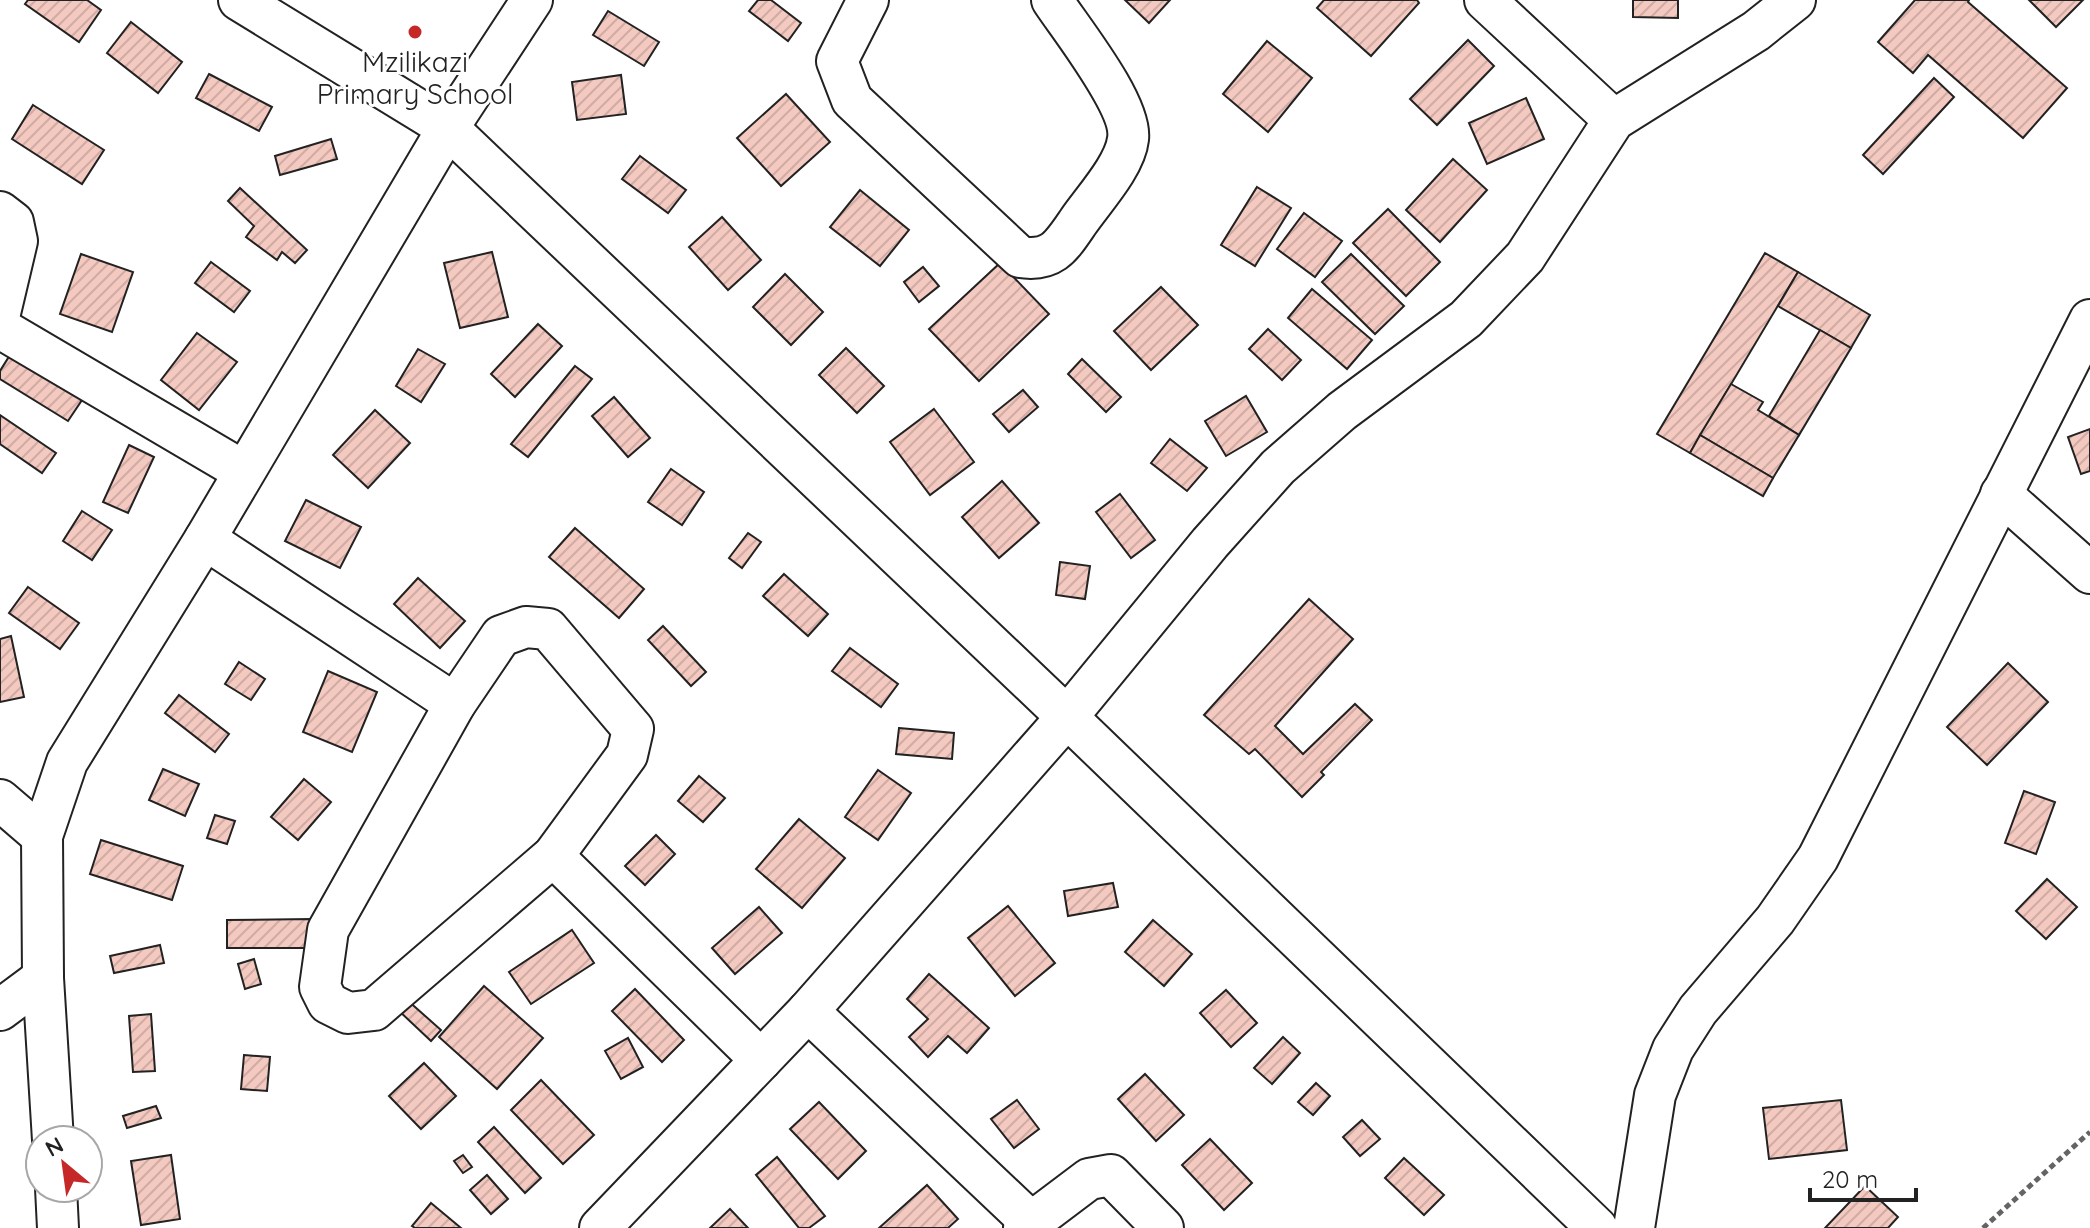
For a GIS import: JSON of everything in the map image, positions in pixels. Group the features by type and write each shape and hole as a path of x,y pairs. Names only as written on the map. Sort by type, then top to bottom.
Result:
{"street":[{"path":"239,0 448,128 1067,717 1597,1228"},
{"path":"52,1124 43,978 42,836 67,762 205,539 448,128 532,0"},
{"path":"868,0 837,61 841,79 852,100 1020,257 1037,260 1058,250 1120,163 1129,138 1126,117 1112,89 1052,0"},
{"path":"1485,0 1614,120"},
{"path":"600,1228 808,1011 1067,717 1210,543 1278,467 1342,411 1466,319 1525,257 1614,120 1756,31 1795,0"},
{"path":"0,212 13,222 17,241 0,313"},
{"path":"1634,1228 1655,1095 1673,1049 1698,1010 1775,920 1818,858 2090,320"},
{"path":"0,328 243,471"},
{"path":"2001,494 2090,573"},
{"path":"205,539 455,704"},
{"path":"526,627 548,629 633,729 627,755 553,856 374,1010 348,1013 328,1003 320,987 328,930 455,704 501,636 526,627"},
{"path":"0,800 42,836"},
{"path":"553,856 761,1060"},
{"path":"0,1010 43,978"},
{"path":"808,1011 1030,1226 1089,1179 1111,1175 1163,1228"},
{"path":"57,1204 58,1228"}],"path":[{"path":"1983,1228 2090,1132"}],"building":[{"path":"28,0 87,0 101,10 79,42 25,4"},
{"path":"758,0 771,0 801,23 788,41 749,11"},
{"path":"1125,0 1170,0 1149,23"},
{"path":"1324,0 1417,0 1419,3 1371,56 1317,8"},
{"path":"1633,0 1678,0 1678,18 1633,17"},
{"path":"1915,0 1969,0 2067,88 2023,138 1928,55 1913,73 1878,42"},
{"path":"2029,0 2083,0 2056,27"},
{"path":"608,11 659,42 644,66 593,35"},
{"path":"131,22 182,62 158,93 107,53"},
{"path":"1468,40 1494,66 1437,125 1410,99"},
{"path":"1267,41 1312,78 1268,132 1223,94"},
{"path":"209,74 272,107 259,131 196,98"},
{"path":"621,75 626,114 577,120 572,82"},
{"path":"1934,78 1954,97 1883,174 1863,155"},
{"path":"786,94 830,142 781,186 737,138"},
{"path":"1526,98 1544,139 1487,164 1469,123"},
{"path":"33,105 104,150 82,184 12,139"},
{"path":"331,139 337,159 280,175 275,156"},
{"path":"640,156 686,190 668,213 622,179"},
{"path":"1453,159 1487,190 1440,242 1406,210"},
{"path":"1257,187 1291,208 1255,266 1221,245"},
{"path":"240,188 307,250 295,263 282,252 277,260 246,237 254,226 228,201"},
{"path":"860,190 909,230 880,266 830,227"},
{"path":"1388,209 1440,262 1406,296 1353,243"},
{"path":"1304,213 1342,241 1315,277 1277,249"},
{"path":"722,217 761,260 728,290 689,247"},
{"path":"492,252 508,317 460,328 444,263"},
{"path":"1765,253 1798,272 1690,453 1657,434"},
{"path":"81,254 133,272 112,332 60,314"},
{"path":"1351,254 1404,306 1375,334 1322,282"},
{"path":"211,262 250,291 234,312 195,283"},
{"path":"1000,263 1049,314 979,381 929,329"},
{"path":"923,267 939,286 919,302 904,282"},
{"path":"1798,272 1870,315 1851,348 1778,306"},
{"path":"785,274 823,312 791,345 753,307"},
{"path":"1161,287 1198,325 1151,370 1114,331"},
{"path":"1312,289 1372,340 1347,369 1288,318"},
{"path":"538,324 562,346 515,397 491,374"},
{"path":"1268,329 1301,360 1282,380 1249,349"},
{"path":"1820,330 1851,348 1799,435 1769,416"},
{"path":"197,333 237,362 199,410 161,380"},
{"path":"846,348 884,386 857,413 819,375"},
{"path":"418,349 445,364 421,402 396,386"},
{"path":"10,355 82,400 68,421 0,379 0,371"},
{"path":"1082,359 1121,397 1106,412 1068,374"},
{"path":"575,366 592,379 528,457 511,444"},
{"path":"1731,384 1763,402 1758,410 1799,435 1773,478 1700,435"},
{"path":"1023,390 1038,407 1009,432 993,414"},
{"path":"1246,396 1267,432 1226,456 1205,421"},
{"path":"614,397 650,438 628,457 592,416"},
{"path":"934,409 974,462 930,495 890,442"},
{"path":"375,410 410,443 368,488 333,455"},
{"path":"0,415 56,453 42,473 0,444"},
{"path":"2090,429 2090,471 2081,474 2068,437"},
{"path":"1700,435 1773,478 1763,496 1690,453"},
{"path":"1170,439 1207,468 1187,491 1151,463"},
{"path":"129,445 154,457 128,513 103,502"},
{"path":"671,469 704,492 682,525 648,502"},
{"path":"1002,481 1039,523 999,558 962,517"},
{"path":"1120,494 1155,540 1131,558 1096,512"},
{"path":"306,500 361,527 340,568 285,541"},
{"path":"82,511 112,530 92,560 63,541"},
{"path":"575,528 644,589 619,618 549,557"},
{"path":"748,533 761,542 742,568 729,558"},
{"path":"1060,562 1090,566 1085,599 1056,595"},
{"path":"784,574 828,614 808,636 763,596"},
{"path":"418,578 465,621 440,648 394,604"},
{"path":"28,587 79,623 60,649 9,613"},
{"path":"1309,599 1353,639 1275,726 1303,754 1355,704 1372,720 1321,772 1324,775 1302,797 1255,749 1249,754 1204,715"},
{"path":"663,626 706,672 691,686 648,640"},
{"path":"11,636 24,697 0,702 0,639"},
{"path":"850,648 898,684 881,707 832,671"},
{"path":"239,662 265,679 251,700 225,684"},
{"path":"2008,663 2048,702 1987,765 1947,727"},
{"path":"328,671 377,692 352,752 303,732"},
{"path":"179,695 229,734 215,752 165,713"},
{"path":"899,728 954,733 952,759 896,754"},
{"path":"163,769 199,784 185,816 149,800"},
{"path":"878,770 911,793 878,840 845,817"},
{"path":"699,776 725,798 703,822 678,801"},
{"path":"304,779 331,802 298,840 271,817"},
{"path":"2024,791 2055,802 2036,854 2005,843"},
{"path":"215,815 235,821 227,844 207,838"},
{"path":"799,819 845,858 802,908 756,869"},
{"path":"656,835 675,854 645,885 625,866"},
{"path":"101,840 183,866 172,900 90,874"},
{"path":"2047,879 2077,907 2046,939 2016,911"},
{"path":"1113,883 1118,907 1068,916 1064,891"},
{"path":"1008,906 1055,963 1015,996 968,938"},
{"path":"759,907 782,933 735,974 712,948"},
{"path":"311,919 311,948 227,948 227,920"},
{"path":"1153,920 1192,954 1164,986 1125,952"},
{"path":"572,930 594,963 531,1004 509,972"},
{"path":"160,945 164,963 114,973 110,956"},
{"path":"254,959 261,984 245,989 238,964"},
{"path":"929,974 989,1028 967,1053 948,1036 928,1057 909,1037 928,1019 907,999"},
{"path":"484,986 543,1038 497,1089 439,1037"},
{"path":"635,989 684,1040 662,1062 612,1011"},
{"path":"1226,990 1257,1023 1231,1047 1200,1013"},
{"path":"406,999 441,1030 431,1041 397,1009"},
{"path":"151,1014 155,1071 133,1072 129,1016"},
{"path":"1283,1037 1300,1053 1272,1084 1254,1068"},
{"path":"628,1038 643,1067 621,1079 605,1051"},
{"path":"244,1055 270,1057 267,1091 241,1089"},
{"path":"424,1063 456,1096 421,1129 389,1096"},
{"path":"1145,1074 1184,1115 1156,1141 1118,1099"},
{"path":"541,1080 594,1135 563,1164 511,1110"},
{"path":"1316,1083 1330,1096 1313,1115 1298,1102"},
{"path":"1017,1100 1039,1129 1014,1148 991,1119"},
{"path":"1841,1100 1847,1150 1769,1159 1763,1108"},
{"path":"819,1102 866,1151 838,1179 790,1129"},
{"path":"156,1106 161,1118 127,1128 123,1116"},
{"path":"1362,1120 1380,1139 1360,1156 1343,1137"},
{"path":"494,1127 541,1178 525,1193 478,1142"},
{"path":"1210,1139 1252,1183 1224,1210 1182,1165"},
{"path":"171,1155 180,1219 141,1225 131,1161"},
{"path":"463,1155 472,1167 463,1173 454,1161"},
{"path":"777,1157 825,1216 809,1228 799,1228 756,1175"},
{"path":"1404,1158 1444,1195 1424,1215 1385,1178"},
{"path":"487,1175 508,1199 491,1214 470,1190"},
{"path":"927,1185 958,1219 948,1228 879,1228"},
{"path":"1865,1186 1898,1217 1888,1228 1825,1228"},
{"path":"431,1203 461,1228 412,1226"},
{"path":"730,1209 748,1228 710,1228"}],"place":[{"name":"Mzilikazi Primary School","path":"415,32"}]}
